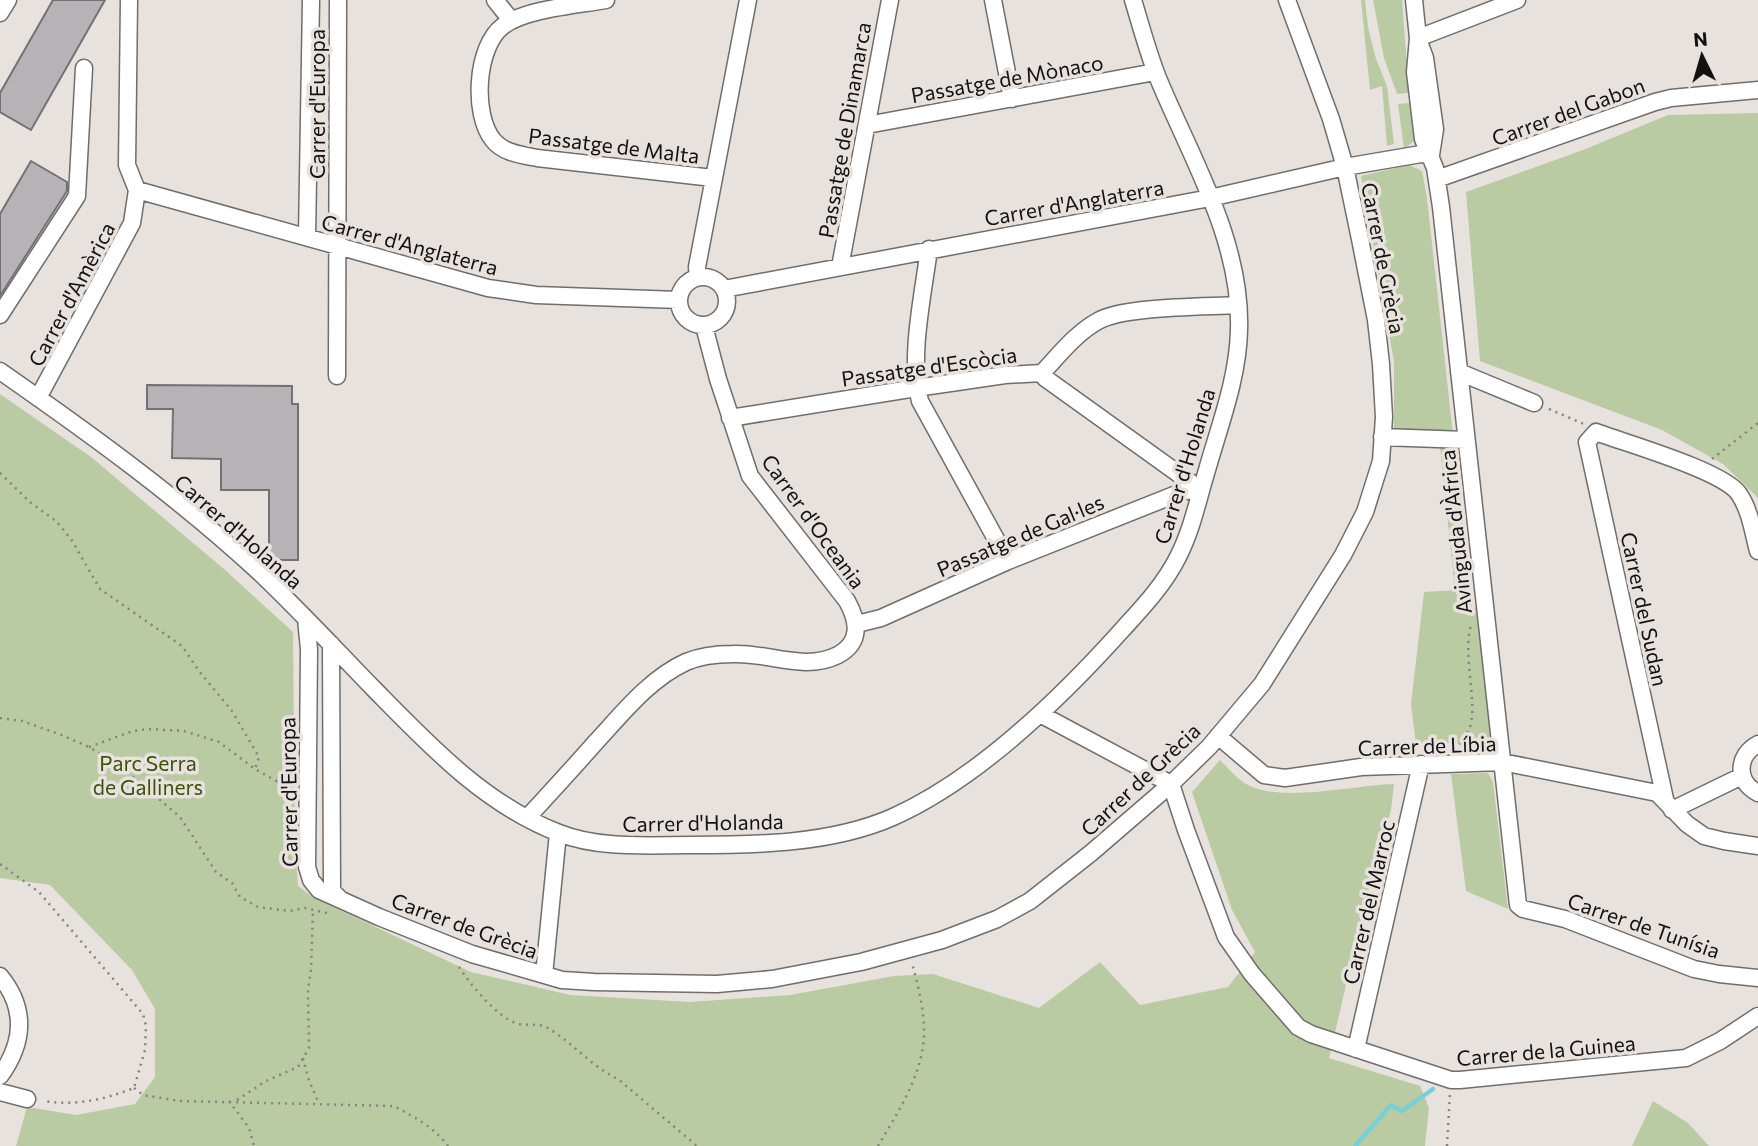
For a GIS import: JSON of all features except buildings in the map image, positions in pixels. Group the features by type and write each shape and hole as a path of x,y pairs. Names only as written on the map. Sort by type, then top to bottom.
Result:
{"street":[{"path":"0,13 8,0"},
{"name":"Carrer d'Amèrica","path":"38,398 132,223 137,190 127,165 129,0"},
{"name":"Carrer d'Europa","path":"307,237 311,0"},
{"name":"Carrer d'Europa","path":"337,376 338,0"},
{"path":"495,0 511,20 532,13 606,0"},
{"path":"698,277 697,267 713,178 748,0"},
{"name":"Passatge de Dinamarca","path":"841,267 890,0"},
{"path":"993,0 1012,99"},
{"name":"Carrer d'Holanda","path":"0,371 214,532 306,619 438,753 499,801 527,818 575,839 609,844 751,845 789,842 860,828 892,818 960,779 1040,714 1076,680 1154,594 1178,558 1233,383 1238,343 1238,305 1231,264 1210,198 1155,72 1133,0"},
{"name":"Carrer de Grècia","path":"340,899 443,944 544,975 594,982 717,984 772,979 819,971 909,949 981,926 1030,901 1171,784 1218,736 1262,684 1343,555 1365,513 1381,461 1383,393 1376,320 1345,167 1331,119 1287,0"},
{"name":"Avinguda d'Àfrica","path":"1414,0 1418,38 1424,58 1435,129 1431,155 1437,179 1518,905"},
{"path":"1418,38 1517,0"},
{"name":"Passatge de Malta","path":"511,20 491,37 481,69 483,119 494,141 516,154 537,158 713,178"},
{"path":"0,315 77,196 84,68"},
{"name":"Passatge de Mònaco","path":"867,125 1155,72"},
{"name":"Carrer del Gabon","path":"1437,179 1671,98 1758,90"},
{"name":"Carrer d'Anglaterra","path":"724,289 1210,198 1345,167 1421,154 1431,155"},
{"name":"Carrer d'Anglaterra","path":"137,190 488,288 514,293 679,300"},
{"path":"929,249 915,368 916,388 920,401 1007,561"},
{"path":"698,277 713,279 724,289 728,298 727,308 722,317 714,323 696,325 683,315 679,300 685,286 698,277"},
{"name":"Passatge d'Escòcia","path":"730,418 1005,375 1042,373 1073,339 1108,316 1238,305"},
{"name":"Carrer d'Oceania","path":"704,326 730,418 750,476 837,586 857,624"},
{"path":"1042,373 1045,378 1201,490"},
{"path":"1459,373 1534,403"},
{"path":"1590,428 1723,481 1738,492 1748,513 1758,551"},
{"name":"Carrer del Sudan","path":"1590,428 1587,442 1668,805"},
{"path":"1382,437 1466,440"},
{"name":"Passatge de Gal·les","path":"857,624 881,618 1007,561 1184,491 1201,490"},
{"name":"Carrer d'Europa","path":"306,619 309,649 307,867 311,880 319,890 340,899"},
{"path":"527,818 632,702 675,668 704,657 736,653 798,662 828,658 839,654 850,645 856,635 857,624"},
{"name":"Carrer d'Europa","path":"331,644 332,891 340,899"},
{"path":"1040,714 1171,784"},
{"name":"Carrer de Líbia","path":"1218,736 1264,775 1285,778 1361,767 1502,762 1657,793 1686,824 1704,836 1758,846"},
{"path":"1758,744 1750,748 1741,766 1747,785 1758,793"},
{"name":"Carrer del Marroc","path":"1356,1049 1421,764"},
{"path":"1668,805 1742,776"},
{"name":"Carrer de la Guinea","path":"1171,784 1222,926 1237,955 1298,1027 1311,1034 1451,1080 1686,1058 1720,1041 1758,1016"},
{"path":"544,975 558,833"},
{"name":"Carrer de Tunísia","path":"1518,905 1523,909 1565,919 1694,969 1758,978"},
{"path":"0,976 12,994 20,1032 18,1045 0,1076"},
{"path":"0,1092 27,1098"}],"path":[{"path":"1534,403 1590,428"},
{"path":"1698,470 1758,423"},
{"path":"0,473 56,521 71,539 100,589 182,646 232,711 250,740 259,757 255,769"},
{"path":"0,718 35,725 89,747 125,770 180,817 216,872 232,883 240,897 258,907 289,911 313,909 312,970 308,990 309,1048 298,1067 266,1081 235,1101"},
{"path":"89,747 147,729 184,731 219,742 255,769 292,790 308,795"},
{"path":"0,864 39,891 143,1014 146,1026 145,1050 134,1088"},
{"path":"878,1146 911,1086 923,1048 923,1017 909,949"},
{"path":"458,966 481,995 510,1021 520,1025 533,1023 546,1027 606,1073 618,1079 697,1146"},
{"path":"303,1058 307,1078 320,1104"},
{"path":"1447,1146 1451,1080"},
{"path":"27,1098 79,1104 134,1088"},
{"path":"134,1088 143,1095 159,1100 394,1106 420,1121 448,1146"},
{"path":"229,1101 249,1128 254,1146"}],"green space":[{"path":"1361,0 1365,0 1376,59 1387,86 1394,144 1387,146 1382,86 1370,90"},
{"path":"1373,0 1402,0 1409,93 1397,94 1384,58"},
{"path":"1410,103 1414,141 1404,149 1398,104"},
{"path":"1758,113 1758,498 1723,464 1662,430 1480,361 1466,192 1583,150 1668,115"},
{"path":"1409,165 1422,171 1427,198 1472,608 1478,608 1492,736 1482,744 1416,744 1411,704 1424,592 1455,590 1440,446 1394,446 1394,362 1361,176"},
{"name":"Parc Serra de Galliners","path":"0,394 91,457 224,569 293,632 295,848 298,886 314,898 471,972 570,995 690,1002 790,995 894,976 933,974 1039,1008 1100,962 1140,1005 1228,987 1255,952 1232,910 1192,792 1220,760 1248,785 1279,793 1319,792 1394,784 1391,810 1366,899 1329,1058 1420,1086 1429,1108 1425,1146 16,1146 27,1107 76,1115 135,1104 155,1077 155,1009 132,970 50,885 0,878"},
{"path":"1488,773 1493,782 1508,909 1466,891 1451,774"},
{"path":"1653,1101 1688,1123 1709,1146 1632,1146"}],"waterway":[{"path":"1355,1146 1391,1105 1402,1111 1433,1089"}]}
